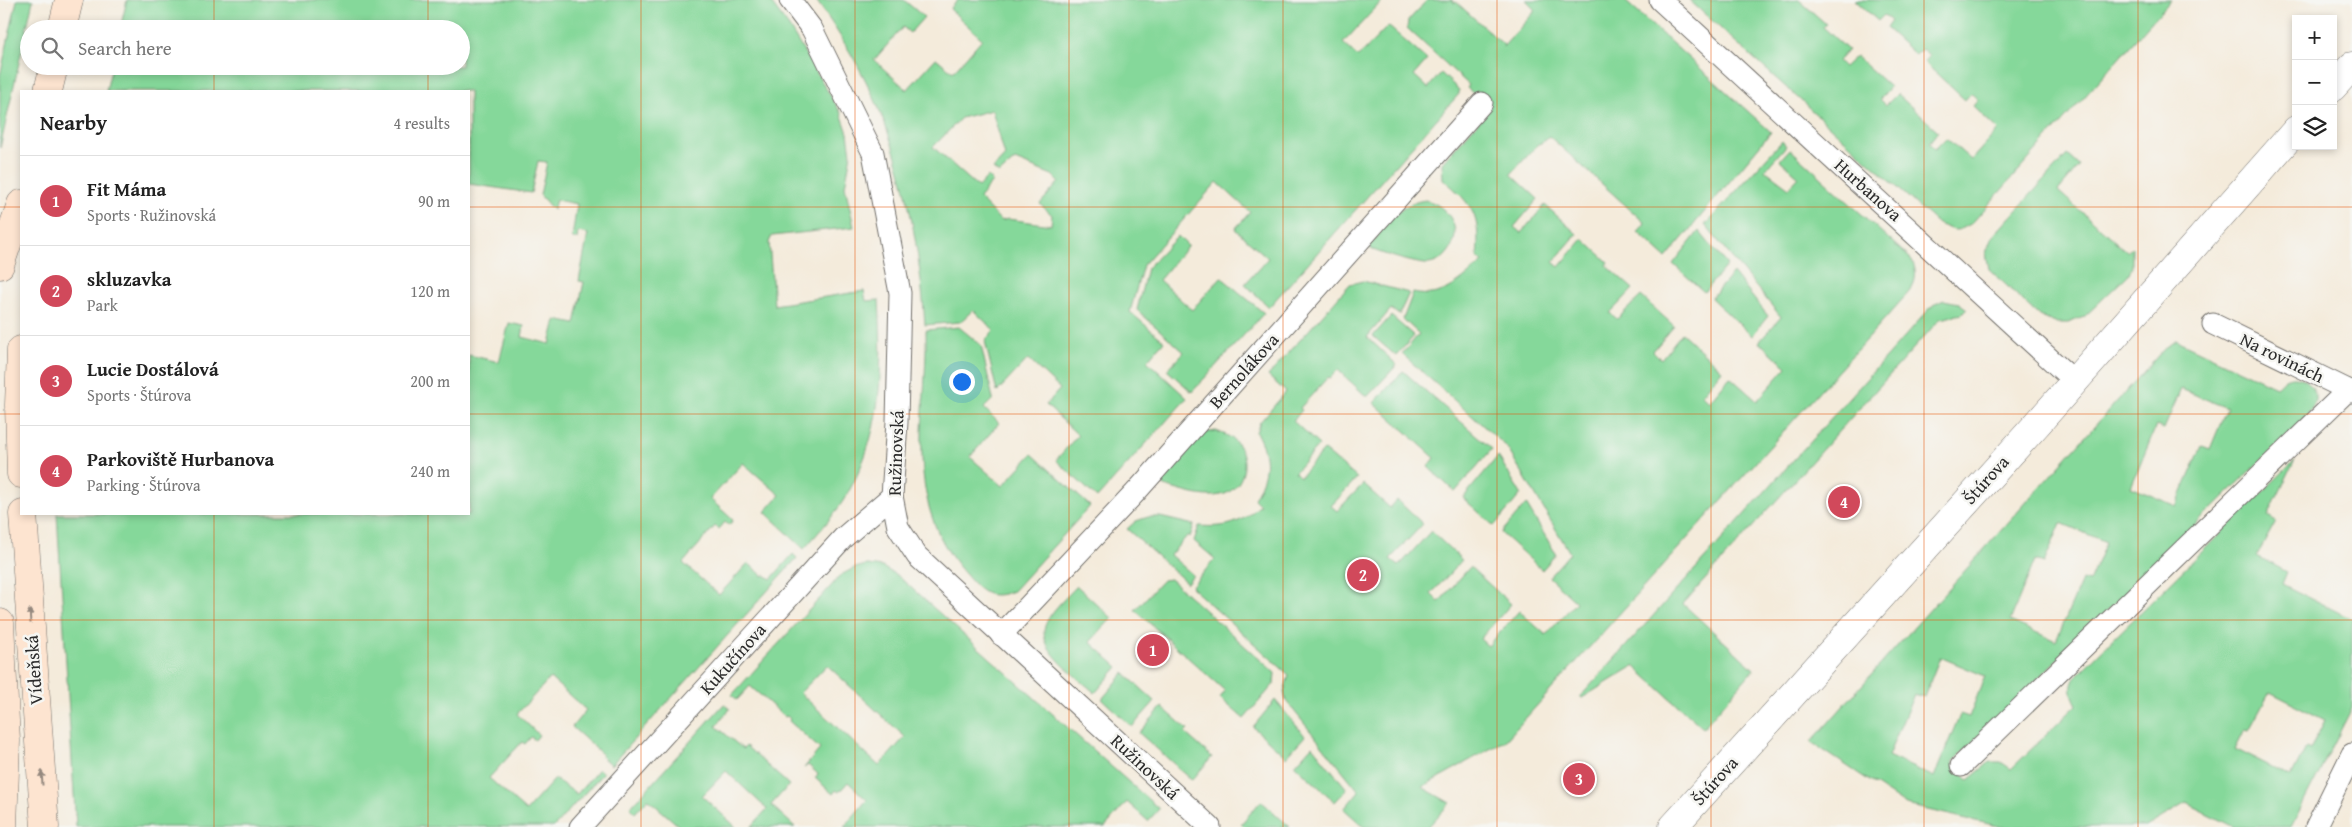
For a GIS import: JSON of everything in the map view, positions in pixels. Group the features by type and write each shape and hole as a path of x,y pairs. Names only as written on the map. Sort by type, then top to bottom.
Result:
{"main road":[{"path":"64,20 69,0"},
{"path":"48,90 52,75"},
{"path":"0,265 20,207"},
{"path":"20,378 20,440"},
{"name":"Vídeňská","path":"23,515 45,827"},
{"name":"Vídeňská","path":"0,622 6,741 3,827"}],"street":[{"name":"Ružinovská","path":"790,0 812,30 874,157 900,294 898,414 892,496 898,527 917,556 1210,827"},
{"name":"Hurbanova","path":"1660,0 2074,382"},
{"path":"2337,83 2352,66"},
{"name":"Bernolákova","path":"1002,635 1112,518 1482,103"},
{"name":"Štúrova","path":"1673,827 2074,382 2292,135"},
{"name":"Na rovinách","path":"2213,324 2350,391"},
{"path":"1960,766 2350,391"},
{"name":"Kukučínova","path":"580,827 843,538 892,496"},
{"path":"2316,827 2352,754"}],"green space":[{"path":"17,0 33,0 29,20 20,20 20,58 0,148 0,76"},
{"path":"127,0 769,0 789,27 841,113 848,133 851,154 845,186 854,227 772,236 769,242 774,305 864,291 866,301 879,300 880,379 873,429 866,453 843,501 804,549 765,512 780,495 743,463 710,499 733,520 729,525 725,522 719,529 715,526 683,563 719,595 748,563 763,576 765,575 771,579 793,554 797,558 611,765 601,756 602,754 572,727 586,710 550,678 517,714 539,735 535,740 531,737 525,744 522,742 489,778 526,811 555,779 577,794 599,769 603,773 554,827 76,827 57,515 470,515 470,355 499,362 509,323 524,326 522,337 550,344 556,320 575,324 584,282 579,281 588,234 578,232 577,239 572,238 577,204 556,200 553,210 540,195 547,162 538,161 531,193 470,184 470,90 106,90 110,75 470,75 470,20 122,20"},
{"path":"816,0 904,0 924,17 910,33 903,27 874,60 907,90 936,58 953,72 982,39 950,9 958,0 1383,0 1343,43 1358,57 1388,26 1427,60 1414,75 1428,88 1441,73 1459,90 1459,94 1269,307 1245,284 1268,258 1235,229 1250,212 1217,182 1143,265 1130,312 1164,341 1147,361 1187,398 1097,498 1056,460 1078,435 1046,405 1060,389 1028,359 997,392 985,341 994,330 973,310 960,322 925,325 920,270 911,215 889,135 866,81","holes":["992,110 1005,156 993,169 999,174 1015,160 1052,175 1059,182 1040,204 1052,215 1051,225 1008,219 1001,221 979,198 992,182 988,176 978,187 933,147 961,118"]},
{"path":"1427,0 1453,0 1454,3 1456,2 1504,45 1503,47 1536,10 1526,0 1624,0 1771,132 1666,258 1638,232 1645,223 1549,136 1539,143 1511,174 1538,199 1514,227 1521,233 1545,205 1577,234 1553,262 1559,267 1583,239 1608,262 1606,265 1633,289 1610,313 1617,319 1641,296 1674,326 1653,351 1661,359 1682,333 1722,370 1702,395 1709,402 1730,377 1757,401 1787,367 1759,342 1781,317 1705,225 1782,141 1786,146 1765,170 1789,188 1799,177 1780,160 1790,149 1912,260 1915,276 1914,284 1909,292 1506,740 1422,787 1450,803 1428,827 1364,827 1344,809 1359,791 1286,701 1284,692 1289,675 1191,587 1215,559 1194,541 1199,526 1225,525 1239,521 1260,505 1254,499 1262,481 1266,465 1264,450 1256,432 1260,422 1286,392 1268,376 1350,284 1363,281 1409,293 1399,315 1391,309 1367,337 1397,365 1367,397 1338,370 1330,378 1328,377 1300,408 1302,410 1293,421 1319,445 1295,472 1300,477 1324,450 1357,478 1331,506 1337,511 1363,484 1390,508 1397,500 1423,524 1390,559 1399,566 1431,531 1462,560 1431,594 1439,602 1470,567 1511,604 1480,639 1488,646 1519,611 1546,635 1576,602 1549,577 1570,553 1506,446 1402,354 1419,334 1403,319 1413,293 1434,294 1443,291 1460,282 1483,262 1477,257 1478,231 1473,212 1462,196 1443,179 1442,163 1491,108 1467,88 1469,85 1407,28 1408,21"},
{"path":"1689,0 1799,0 1826,24 1823,27 1848,50 1838,61 1844,67 1856,56 1890,87 1880,99 1886,105 1897,94 1938,131 1929,143 1935,149 1946,138 1971,160 1998,130 1973,106 1978,100 1971,93 1965,100 1924,62 1929,55 1922,49 1916,55 1886,28 1891,21 1884,15 1878,21 1855,0 2171,0 1972,223 1959,230 1955,230 1938,224"},
{"path":"2067,155 2079,166 2058,191 2127,252 2132,247 2132,267 2128,275 2084,317 2068,323 2055,323 2039,316 1989,269 1986,253 1992,237"},
{"path":"1426,200 1442,209 1453,222 1455,230 1454,239 1451,248 1443,257 1437,262 1423,264 1371,249 1370,245 1400,210 1408,205"},
{"path":"1699,231 1727,265 1704,292 1673,264"},
{"path":"1178,236 1188,246 1159,280 1192,310 1221,277 1264,313 1192,392 1167,370 1184,352 1137,310 1147,268"},
{"path":"1733,273 1768,316 1752,336 1711,298"},
{"path":"1944,300 1959,303 1967,309 1962,314 1940,319 1683,604 1754,669 1703,728 1634,666 1582,698 1580,697 1933,305"},
{"path":"1391,316 1414,336 1396,356 1373,336"},
{"path":"959,327 981,345 993,399 984,408 999,423 970,457 1003,486 1032,454 1090,506 1013,591 1005,594 992,595 982,591 967,576 946,548 933,519 925,489 922,459 922,428 926,330"},
{"path":"2176,340 2276,387 2285,379 2291,377 2302,378 2310,384 2315,394 2313,407 2306,417 1952,762 1968,780 1990,762 2001,762 2011,769 2077,705 2072,690 2072,683 2076,676 2295,460 2268,516 2276,521 2257,556 2287,572 2282,584 2352,619 2352,708 2291,827 2234,827 2186,803 2146,827 2002,827 1906,805 1811,742 2164,349","holes":["2181,389 2227,408 2210,449 2202,446 2176,506 2131,487 2156,426 2164,429","2061,523 2106,542 2089,582 2082,580 2056,641 2010,621 2035,560 2044,563","1940,657 1985,676 1969,717 1960,714 1934,777 1888,756 1914,694 1924,697","2270,692 2325,720 2310,750 2306,748 2291,777 2235,749 2245,729 2249,730"]},
{"path":"1403,371 1492,449 1455,492 1428,467 1435,458 1374,403"},
{"path":"1216,431 1234,440 1242,452 1244,467 1239,482 1234,488 1221,495 1207,496 1164,486 1162,483 1163,476 1202,433"},
{"path":"1498,456 1521,494 1494,526 1463,498"},
{"path":"1526,504 1556,554 1542,570 1501,533"},
{"path":"1148,517 1160,517 1194,525 1190,537 1188,535 1170,555 1193,575 1187,583 1127,529 1136,521"},
{"path":"868,565 882,567 898,576 1159,809 1148,821 1127,802 1105,827 844,827 867,800 848,782 839,792 836,790 833,794 815,778 818,774 808,765 804,768 820,749 789,721 790,719 787,716 785,717 750,686 737,700 732,695 841,575 854,568","holes":["827,665 905,737 879,766 800,693"]},
{"path":"1170,579 1275,673 1274,684 1244,719 1220,698 1225,691 1135,610 1163,580"},
{"path":"1077,586 1112,618 1090,642 1118,667 1095,693 1070,672 1053,654 1044,635 1047,620 1059,604"},
{"path":"1124,673 1155,701 1132,727 1102,699"},
{"path":"1275,700 1305,736 1286,757 1253,727"},
{"path":"724,704 730,709 716,726 743,749 746,746 789,785 771,805 795,827 751,827 767,809 726,771 702,796 736,827 680,827 648,799 635,813 630,808"},
{"path":"1162,707 1188,730 1185,733 1212,757 1192,780 1139,733"},
{"path":"1312,746 1347,789 1335,802 1295,765"},
{"path":"1261,801 1290,827 1245,827 1241,824"}],"place":[{"name":"Parkoviště Hurbanova","path":"1844,502"},
{"name":"skluzavka","path":"1363,575"},
{"name":"Fit Máma","path":"1153,650"},
{"name":"Lucie Dostálová","path":"1579,779"}]}
